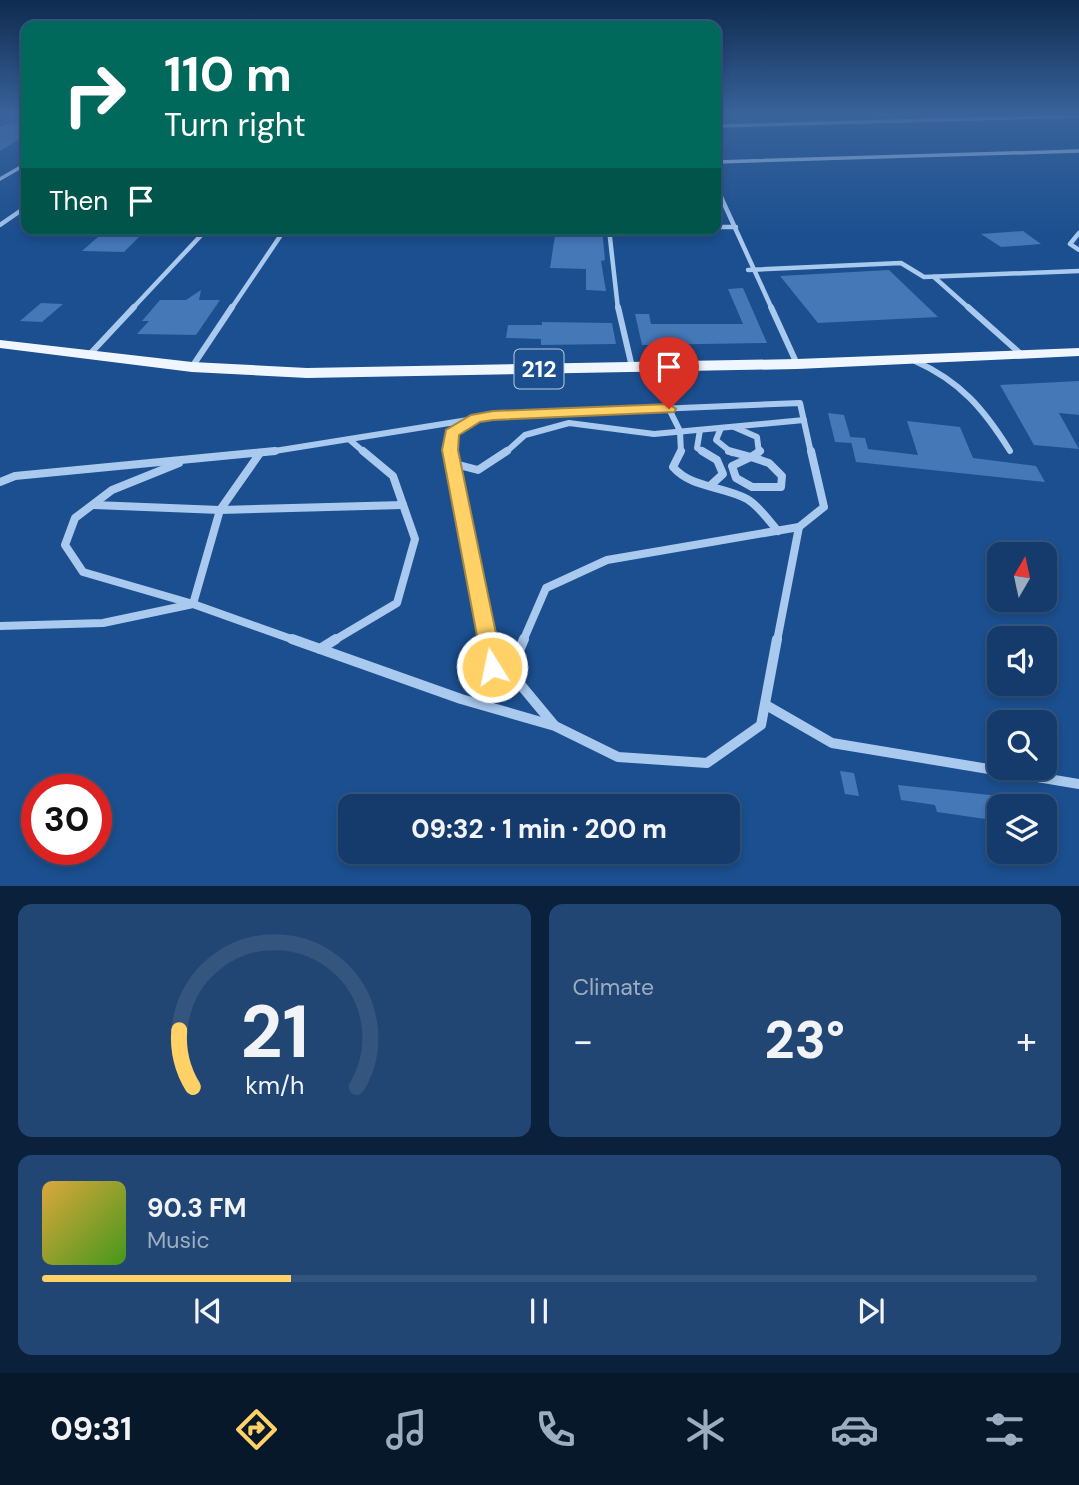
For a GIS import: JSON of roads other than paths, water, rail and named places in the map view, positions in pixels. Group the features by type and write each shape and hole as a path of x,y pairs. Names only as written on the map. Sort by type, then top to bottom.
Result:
{"main road":[{"name":"212","path":"0,344 192,367 307,373 797,364 1079,352"}],"street":[{"path":"721,162 936,155"},
{"path":"0,179 21,167"},
{"path":"721,197 797,364"},
{"path":"0,225 21,210"},
{"path":"721,227 736,227"},
{"path":"1079,233 1070,244 1079,250"},
{"path":"90,355 201,235"},
{"path":"192,367 281,235"},
{"path":"610,235 618,309 632,367"},
{"path":"748,270 901,263 924,277 1077,272"},
{"path":"934,277 1021,355"},
{"path":"911,359 947,374 982,404 1010,451"},
{"path":"0,482 15,477 260,453 351,441 476,419 800,403 824,507 799,527 607,560 546,588 510,672"},
{"path":"669,409 683,432 682,455 673,467 683,479 711,485 749,499 778,531"},
{"path":"476,419 452,433 450,450 455,464 492,667 510,672 555,726"},
{"path":"455,464 478,470 499,458 525,435 569,424 654,435 804,420"},
{"path":"721,428 716,440 727,453 747,457 768,462 782,475 780,487 752,487 736,478 732,466 747,457 760,452 757,437 733,427"},
{"path":"700,430 697,448 717,460 723,474 711,485"},
{"path":"320,649 397,603 415,539 393,477 351,441"},
{"path":"194,604 220,510 260,453"},
{"path":"187,460 112,490 75,518 65,545 83,572 194,604 461,699 555,726 618,757 707,763 761,725 799,527"},
{"path":"93,505 220,510 403,505"},
{"path":"0,626 103,623 194,604"},
{"path":"766,705 832,743 1079,784"}]}
